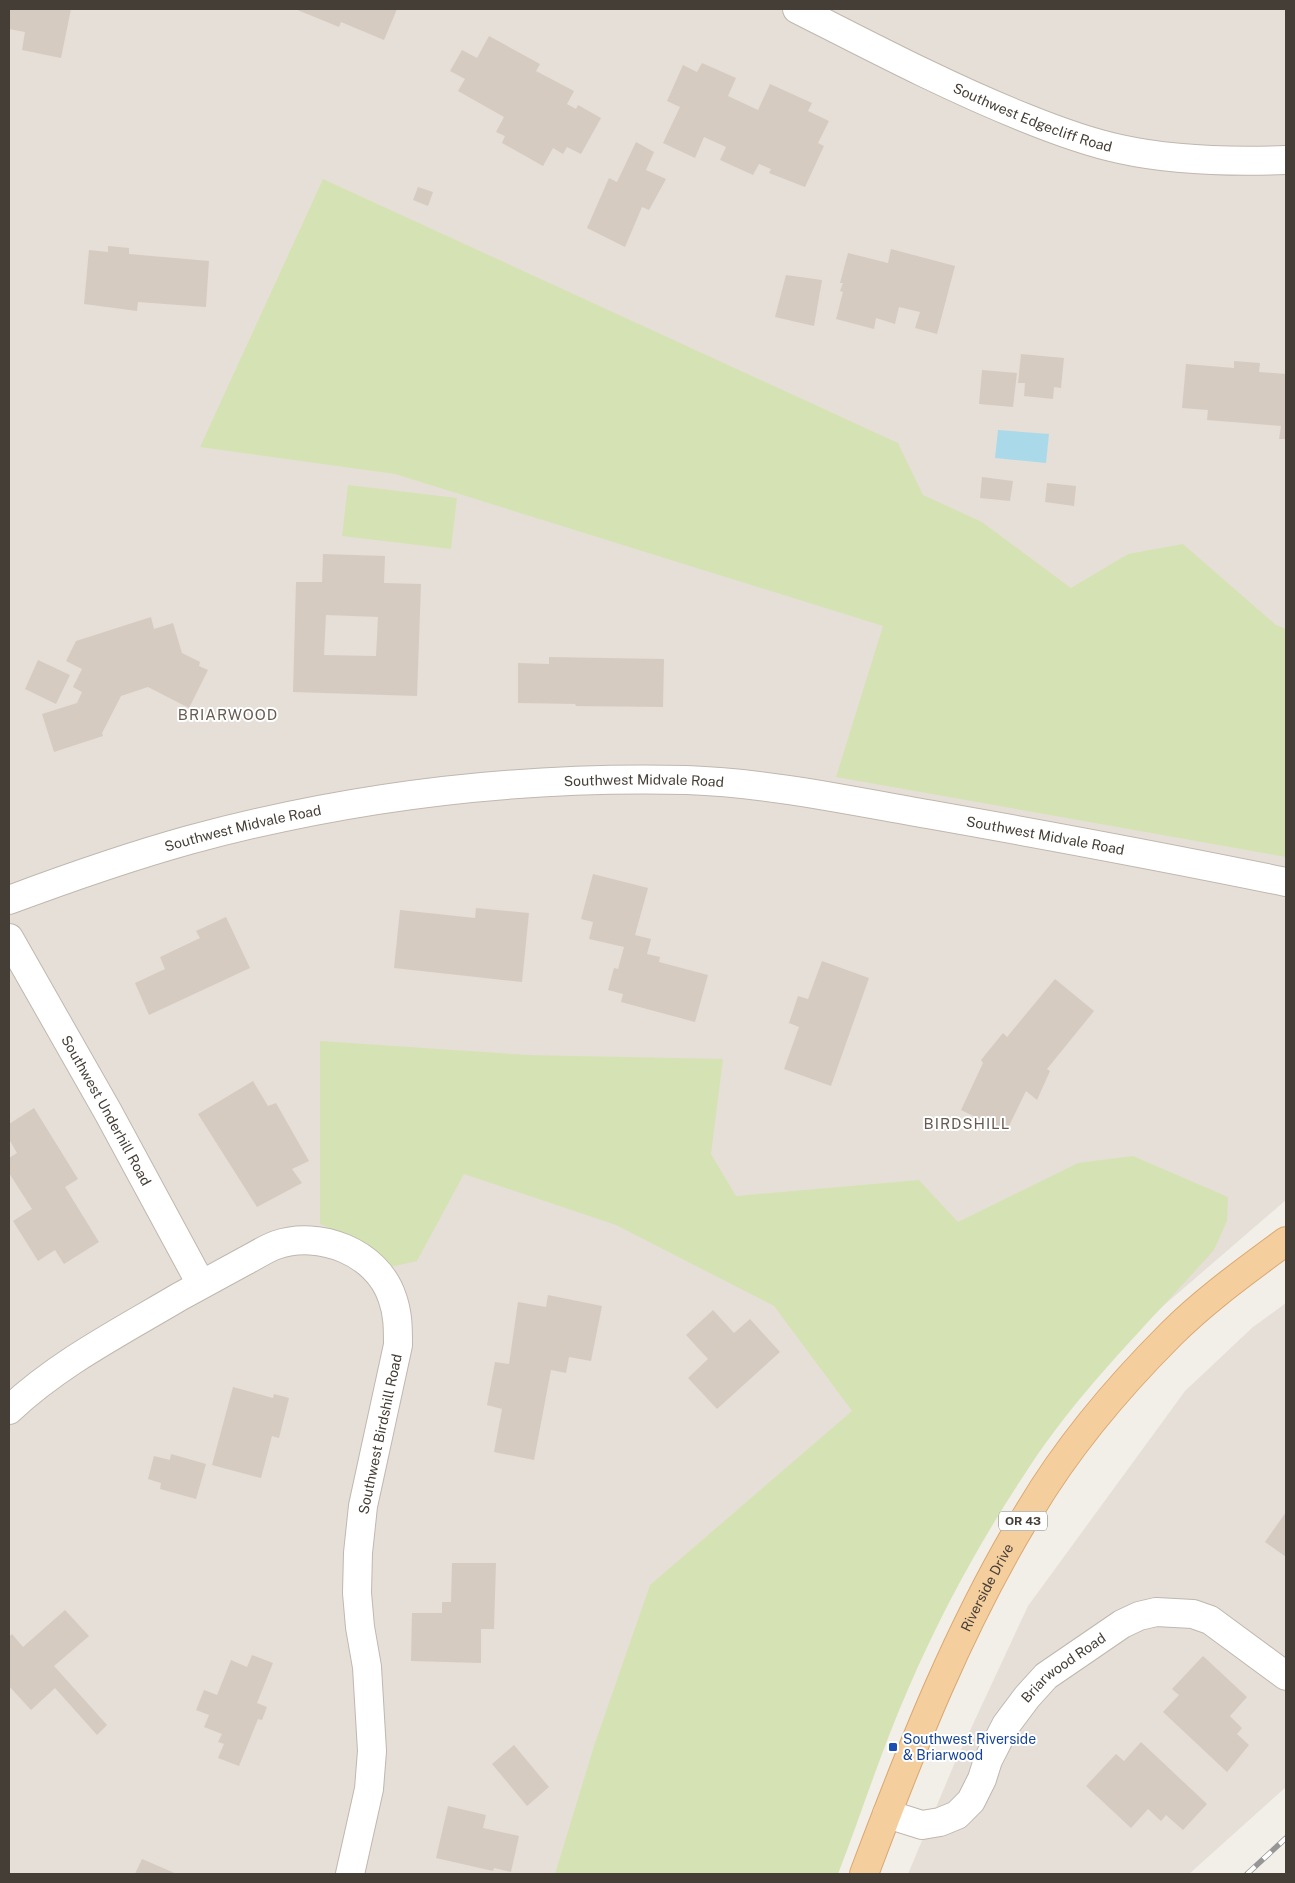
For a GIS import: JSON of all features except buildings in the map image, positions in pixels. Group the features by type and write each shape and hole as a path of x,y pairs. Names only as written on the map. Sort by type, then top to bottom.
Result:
{"main road":[{"name":"Riverside Drive","path":"864,1874 935,1695 989,1581 1031,1508 1095,1420 1172,1333 1230,1283 1286,1241"}],"street":[{"name":"Southwest Edgecliff Road","path":"798,9 972,96 1065,134 1120,149 1154,154 1222,161 1286,160"},
{"name":"Southwest Midvale Road","path":"9,900 134,856 277,819 364,802 423,794 570,781 688,780 751,785 832,797 1137,851 1286,882"},
{"name":"Southwest Underhill Road","path":"9,938 104,1103 201,1284"},
{"name":"Southwest Birdshill Road","path":"9,1410 61,1366 201,1284 276,1245 300,1241 326,1242 355,1252 382,1277 392,1295 398,1320 398,1346 394,1372 378,1431 373,1467 363,1506 358,1552 357,1593 360,1627 367,1667 372,1751 369,1789 350,1874"},
{"name":"Briarwood Road","path":"887,1814 922,1825 940,1822 957,1815 971,1801 992,1751 1006,1725 1046,1676 1122,1624 1139,1616 1156,1612 1193,1614 1210,1620 1284,1671"}],"shaded area":[{"path":"9,9 1286,9 1286,1200 1148,1319 992,1499 825,1874 9,1874"},
{"path":"1286,1303 1286,1787 1189,1874 908,1874 953,1767 1028,1606 1185,1391 1253,1327"}],"green space":[{"path":"323,179 898,443 923,495 982,522 1071,588 1128,554 1183,544 1276,625 1286,629 1286,857 836,777 883,626 395,474 200,447"},
{"path":"348,485 457,498 451,549 342,536"},
{"path":"320,1041 528,1055 723,1059 711,1154 736,1196 919,1180 958,1222 1078,1163 1133,1156 1228,1197 1227,1221 1214,1250 1117,1356 1070,1411 1028,1469 979,1548 935,1631 899,1710 838,1874 555,1874 594,1746 650,1585 852,1411 774,1306 616,1225 464,1174 417,1261 386,1268 346,1235 320,1224"}],"water":[{"path":"998,430 1049,434 1046,463 995,458"}],"railway":[{"path":"1247,1874 1286,1838"}],"place":[{"name":"Southwest Riverside & Briarwood","path":"893,1747"}],"district":[{"name":"BRIARWOOD","path":"228,714"},
{"name":"BIRDSHILL","path":"967,1123"}]}
